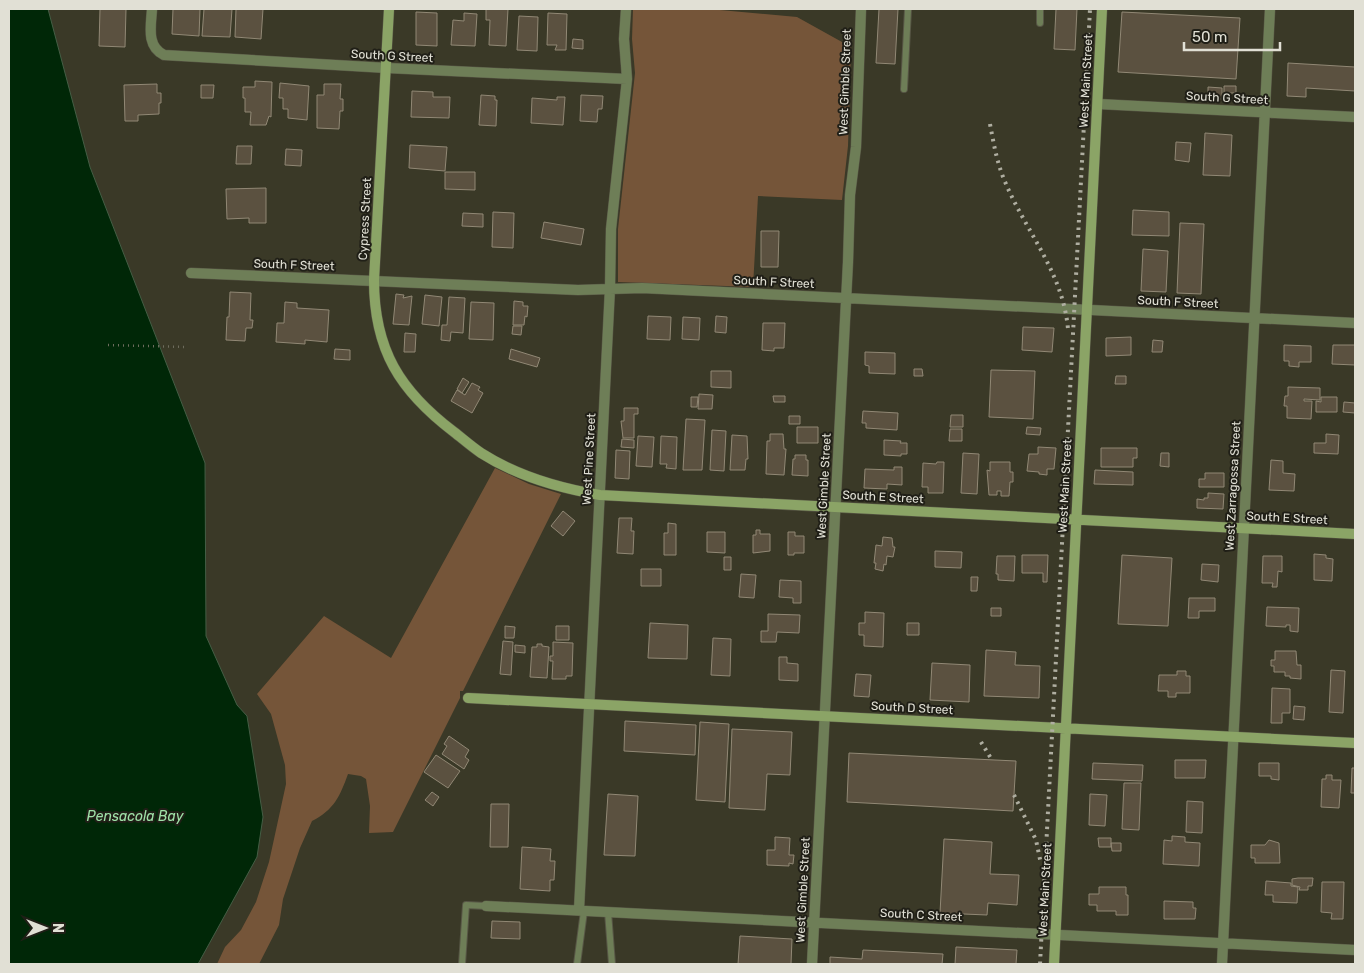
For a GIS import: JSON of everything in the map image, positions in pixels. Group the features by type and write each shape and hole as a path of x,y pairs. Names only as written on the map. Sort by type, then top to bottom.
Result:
{"street":[{"name":"South G Street","path":"152,9 150,39 152,46 157,52 164,55 627,79"},
{"name":"Cypress Street","path":"389,9 374,280 376,313 380,334 389,358 400,379 430,414"},
{"name":"West Pine Street","path":"581,910 589,704 610,288 611,228 627,79 624,39 626,9"},
{"name":"West Gimble Street","path":"812,964 850,195 856,147 861,9"},
{"name":"West Main Street","path":"1054,964 1102,9"},
{"name":"West Zarragossa Street","path":"1222,964 1270,9"},
{"name":"South G Street","path":"1098,104 1355,117"},
{"name":"South F Street","path":"191,273 578,290 642,288 1355,323"},
{"name":"South E Street","path":"430,414 481,453 516,471 554,485 600,495 1355,534"},
{"name":"South D Street","path":"468,698 1355,743"},
{"name":"South C Street","path":"486,906 1355,950"}],"lane":[{"path":"904,89 908,9"},
{"path":"1040,9 1040,23"},
{"path":"462,964 466,905 486,906"},
{"path":"577,964 581,910"},
{"path":"608,912 612,964"}],"path":[{"path":"108,345 187,347"}],"shaded area":[{"path":"633,9 709,9 797,17 851,47 848,146 842,200 758,196 753,287 618,282 618,229 635,73 632,39"},
{"path":"495,468 529,484 561,494 463,691 460,691 460,698 393,832 369,833 370,806 366,779 361,776 348,774 335,802 320,817 312,821 300,848 283,899 279,925 259,964 217,964 225,947 241,930 256,902 269,862 286,784 285,765 271,714 257,694 324,616 391,658"}],"water":[{"name":"Pensacola Bay","path":"9,9 48,9 90,167 205,463 206,636 237,705 247,716 263,817 257,857 198,964 9,964"}],"building":[{"path":"100,9 126,9 125,47 99,46"},
{"path":"173,9 200,9 199,36 172,34"},
{"path":"204,9 232,9 230,37 202,36"},
{"path":"236,9 263,9 261,39 235,37"},
{"path":"486,9 508,9 506,46 489,45 490,20 486,20"},
{"path":"879,9 898,9 895,64 876,63"},
{"path":"1056,9 1077,9 1075,50 1054,49"},
{"path":"416,12 437,13 437,46 416,45"},
{"path":"1122,12 1240,18 1236,79 1118,72"},
{"path":"464,13 477,14 475,46 451,45 453,20 464,21"},
{"path":"548,13 567,14 566,50 555,50 557,45 547,45"},
{"path":"519,16 538,17 537,51 517,50"},
{"path":"573,39 583,40 583,49 572,48"},
{"path":"1288,63 1355,67 1355,91 1306,88 1306,97 1287,96"},
{"path":"255,81 272,82 271,117 269,116 266,125 250,125 251,112 245,112 243,87 255,87"},
{"path":"280,83 309,86 307,120 288,118 288,109 283,109 283,98 279,98"},
{"path":"157,84 157,93 161,93 159,114 138,115 138,121 125,121 124,85"},
{"path":"324,84 341,84 340,99 343,99 343,111 340,111 339,129 317,128 317,95 324,95"},
{"path":"201,85 214,85 213,98 201,98"},
{"path":"1224,86 1236,86 1236,93 1224,93"},
{"path":"1208,87 1222,88 1222,99 1208,99"},
{"path":"412,91 433,92 433,97 450,97 449,118 411,117"},
{"path":"481,95 495,96 495,100 497,100 496,126 479,125"},
{"path":"581,95 603,96 602,109 598,109 597,122 580,121"},
{"path":"557,97 565,97 563,125 531,123 532,98 557,100"},
{"path":"1205,133 1232,135 1230,176 1203,175"},
{"path":"1176,142 1191,143 1189,162 1175,160"},
{"path":"410,145 447,147 445,171 409,168"},
{"path":"237,146 252,146 251,164 236,164"},
{"path":"286,149 302,150 301,166 285,165"},
{"path":"445,172 475,172 475,190 445,189"},
{"path":"266,188 266,223 249,223 249,218 227,219 226,189"},
{"path":"1133,210 1169,212 1169,236 1132,235"},
{"path":"493,212 514,213 513,248 492,247"},
{"path":"463,213 483,214 483,227 462,226"},
{"path":"544,222 584,229 581,245 541,238"},
{"path":"1180,223 1204,224 1201,294 1177,293"},
{"path":"761,231 779,231 778,267 761,267"},
{"path":"1143,249 1168,251 1166,292 1141,291"},
{"path":"230,292 251,293 250,320 253,320 252,328 246,328 245,341 226,340"},
{"path":"396,294 404,295 403,298 412,296 409,325 393,324"},
{"path":"425,295 442,297 439,326 422,324"},
{"path":"449,297 465,298 463,333 451,332 450,341 441,340 442,325 447,325"},
{"path":"514,301 523,302 523,306 528,306 524,325 513,325"},
{"path":"285,302 297,303 297,308 329,310 327,342 305,340 305,344 276,342 277,323 284,323"},
{"path":"471,302 494,303 493,340 469,339"},
{"path":"648,316 671,317 670,340 647,339"},
{"path":"716,316 727,317 726,333 715,332"},
{"path":"683,317 700,318 699,340 682,339"},
{"path":"763,323 785,323 784,348 774,348 774,351 762,350"},
{"path":"513,326 522,326 521,335 512,334"},
{"path":"1023,327 1054,328 1052,352 1022,350"},
{"path":"405,333 416,334 415,352 404,352"},
{"path":"1131,337 1131,355 1106,356 1106,338"},
{"path":"1153,340 1163,341 1162,352 1152,352"},
{"path":"1284,345 1311,346 1311,362 1299,362 1299,367 1289,366 1289,361 1284,361"},
{"path":"1333,345 1355,345 1355,365 1332,364"},
{"path":"335,349 350,350 350,360 334,359"},
{"path":"511,349 540,358 537,367 509,359"},
{"path":"865,352 895,353 895,374 869,373 869,366 865,365"},
{"path":"914,369 922,369 923,376 914,376"},
{"path":"991,370 1035,371 1033,419 989,417"},
{"path":"711,371 731,371 731,388 711,387"},
{"path":"1116,376 1126,376 1126,384 1115,384"},
{"path":"463,378 469,382 462,393 457,389"},
{"path":"472,383 480,387 478,390 483,393 472,413 451,401 457,390 465,395"},
{"path":"1288,387 1320,388 1320,400 1304,399 1304,401 1312,401 1311,419 1287,418 1287,406 1284,406 1285,396 1288,396"},
{"path":"699,394 713,395 712,409 698,409"},
{"path":"773,396 785,396 785,402 774,402"},
{"path":"691,397 698,397 697,407 691,407"},
{"path":"1321,397 1337,397 1337,412 1316,412 1316,401 1321,402"},
{"path":"1344,402 1355,403 1355,413 1343,412"},
{"path":"624,408 638,408 638,414 634,414 634,438 623,438 621,421 624,421"},
{"path":"863,411 898,413 897,430 866,428 866,423 862,423"},
{"path":"951,415 963,415 963,427 950,427"},
{"path":"789,416 800,416 800,424 789,424"},
{"path":"686,419 705,420 702,470 683,470"},
{"path":"797,427 818,427 818,443 797,443"},
{"path":"1027,427 1041,428 1040,435 1026,434"},
{"path":"950,429 962,429 962,441 949,441"},
{"path":"712,430 726,431 724,471 710,470"},
{"path":"770,434 783,434 784,449 786,449 784,475 766,474 767,441 770,441"},
{"path":"1326,434 1339,435 1338,454 1314,453 1314,443 1326,443"},
{"path":"732,435 747,436 748,459 746,459 745,470 730,470"},
{"path":"638,436 654,437 652,467 636,466"},
{"path":"661,436 677,437 676,469 666,468 667,464 660,464"},
{"path":"622,439 634,440 634,448 621,447"},
{"path":"884,440 907,443 907,454 901,454 901,456 884,455"},
{"path":"1038,447 1056,448 1054,469 1047,469 1047,475 1027,471 1029,454 1038,454"},
{"path":"1101,448 1137,448 1137,458 1133,458 1133,467 1101,467"},
{"path":"616,450 630,451 629,479 615,478"},
{"path":"963,453 979,454 977,494 961,493"},
{"path":"1161,453 1169,453 1169,467 1160,466"},
{"path":"795,455 806,455 806,460 808,460 808,476 792,475"},
{"path":"1271,460 1283,461 1283,473 1295,474 1294,491 1269,490"},
{"path":"937,462 944,462 943,493 928,493 928,487 922,487 923,463 936,464"},
{"path":"990,462 1010,462 1013,482 1010,482 1009,496 1001,496 1001,491 997,491 997,495 989,495 987,470 990,471"},
{"path":"894,467 902,467 902,485 887,484 887,489 864,488 865,469 894,470"},
{"path":"1095,470 1133,472 1133,485 1094,484"},
{"path":"1205,473 1224,473 1224,487 1199,487 1199,479 1205,479"},
{"path":"1208,493 1224,494 1223,509 1197,508 1197,499 1204,500 1204,498 1208,498"},
{"path":"563,511 575,521 563,536 551,526"},
{"path":"619,518 632,518 631,531 634,531 633,554 617,553"},
{"path":"668,523 676,524 676,555 664,555 664,533 668,533"},
{"path":"756,530 760,530 760,534 770,534 770,551 753,553 753,535 756,535"},
{"path":"707,532 725,532 725,553 707,552"},
{"path":"788,532 795,532 795,536 804,536 804,553 788,555"},
{"path":"883,537 892,538 893,547 895,547 893,557 887,556 883,571 875,569 876,563 874,563 876,545 882,546"},
{"path":"935,551 962,552 961,568 935,567"},
{"path":"1314,554 1326,555 1326,558 1333,559 1332,581 1314,580"},
{"path":"1022,555 1048,555 1047,582 1043,582 1043,573 1022,573"},
{"path":"1122,555 1172,558 1168,626 1118,624"},
{"path":"997,556 1015,556 1014,581 998,580 998,574 996,574"},
{"path":"1263,556 1282,556 1282,572 1278,571 1277,587 1272,587 1273,583 1262,583"},
{"path":"724,557 731,557 731,570 724,570"},
{"path":"1202,564 1219,565 1218,582 1201,580"},
{"path":"641,569 661,569 661,586 641,586"},
{"path":"741,574 756,575 754,598 739,597"},
{"path":"971,577 978,577 977,591 971,591"},
{"path":"780,580 801,581 801,603 793,603 793,598 779,597"},
{"path":"1189,598 1215,598 1215,611 1199,611 1199,618 1188,618"},
{"path":"1267,607 1299,608 1298,632 1290,631 1290,625 1286,625 1286,627 1266,626"},
{"path":"991,608 1001,608 1001,616 991,616"},
{"path":"865,612 884,613 883,647 864,646 864,635 859,635 859,623 865,623"},
{"path":"768,614 800,615 799,633 777,632 776,642 761,642 761,631 768,631"},
{"path":"650,623 688,625 687,659 648,658"},
{"path":"907,623 919,623 919,635 907,635"},
{"path":"505,626 515,627 514,638 505,638"},
{"path":"556,626 569,626 569,640 556,640"},
{"path":"713,638 731,639 730,676 711,675"},
{"path":"503,641 513,642 511,675 500,674"},
{"path":"553,642 573,643 572,676 566,676 566,679 552,679 553,661 550,661 550,656 553,656"},
{"path":"537,644 549,647 547,678 530,677 532,647 537,647"},
{"path":"515,645 525,646 525,653 515,652"},
{"path":"986,650 1016,652 1015,665 1040,666 1039,698 984,696"},
{"path":"1275,651 1296,651 1297,665 1301,665 1301,679 1285,676 1285,672 1274,672 1271,660 1275,660"},
{"path":"779,657 787,657 787,663 798,664 798,681 779,680"},
{"path":"932,663 970,665 969,702 930,700"},
{"path":"1331,670 1345,671 1343,713 1329,712"},
{"path":"1177,671 1186,671 1186,676 1190,676 1190,693 1176,693 1176,697 1168,697 1168,691 1158,691 1159,675 1177,675"},
{"path":"856,674 871,675 869,697 854,696"},
{"path":"1272,688 1290,689 1290,713 1282,713 1282,723 1271,723"},
{"path":"1294,706 1305,707 1304,720 1293,719"},
{"path":"625,721 696,725 695,755 624,751"},
{"path":"700,722 729,724 725,802 696,800"},
{"path":"732,729 792,732 790,775 767,774 765,810 729,808"},
{"path":"449,736 469,750 465,757 469,760 464,769 442,754 447,746 444,744"},
{"path":"849,753 1016,761 1013,811 847,802"},
{"path":"436,755 460,771 448,788 424,772"},
{"path":"1175,760 1206,760 1205,778 1175,778"},
{"path":"1093,763 1143,765 1142,781 1092,779"},
{"path":"1259,763 1279,763 1279,780 1271,779 1271,776 1259,776"},
{"path":"1352,768 1355,768 1355,793 1351,793"},
{"path":"1326,775 1332,775 1332,780 1341,780 1339,808 1321,807 1322,779 1326,779"},
{"path":"1124,783 1141,783 1139,830 1122,829"},
{"path":"432,792 439,797 433,806 425,800"},
{"path":"608,794 638,796 635,856 604,855"},
{"path":"1090,794 1107,795 1105,826 1089,825"},
{"path":"1187,801 1203,802 1202,833 1186,832"},
{"path":"491,804 509,804 508,847 490,847"},
{"path":"1172,836 1185,837 1185,842 1200,843 1199,866 1163,864 1164,840 1172,841"},
{"path":"775,837 790,838 789,855 794,855 793,864 789,863 789,866 767,865 767,850 775,850"},
{"path":"1098,838 1111,838 1111,847 1099,847"},
{"path":"944,839 992,842 990,874 1019,875 1017,905 988,903 987,915 940,913"},
{"path":"1269,840 1279,843 1280,863 1255,863 1255,858 1251,858 1251,845 1265,845"},
{"path":"1111,843 1121,843 1121,851 1112,851"},
{"path":"522,847 551,849 550,861 555,861 554,880 550,880 550,891 520,889"},
{"path":"1313,878 1312,886 1308,886 1308,890 1299,890 1300,887 1292,885 1292,879"},
{"path":"1266,881 1291,883 1291,886 1298,887 1297,903 1273,902 1273,895 1265,895"},
{"path":"1322,882 1344,882 1343,919 1331,919 1332,913 1321,912"},
{"path":"1099,887 1126,887 1128,915 1116,915 1116,911 1097,911 1097,905 1089,905 1089,894 1099,894"},
{"path":"1164,901 1193,902 1193,908 1196,908 1195,919 1164,919"},
{"path":"492,921 520,922 520,939 491,938"},
{"path":"740,936 792,939 791,964 738,964"},
{"path":"956,947 1017,950 1016,964 955,964"},
{"path":"863,950 943,954 942,964 830,964 830,957 862,959"}],"railway":[{"path":"1040,964 1090,9"},
{"path":"990,124 1003,177 1014,202 1052,271 1065,309 1068,329"},
{"path":"981,742 992,760"},
{"path":"1014,795 1036,840 1041,864"}]}
